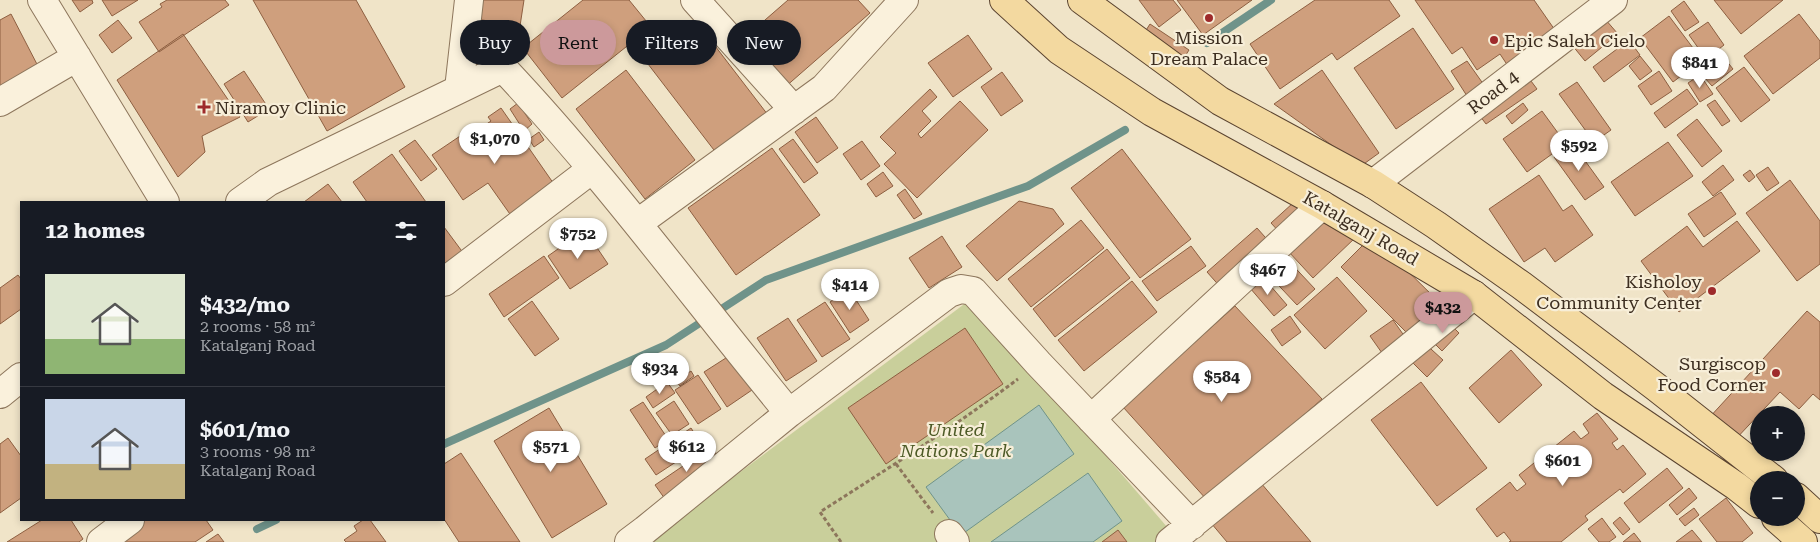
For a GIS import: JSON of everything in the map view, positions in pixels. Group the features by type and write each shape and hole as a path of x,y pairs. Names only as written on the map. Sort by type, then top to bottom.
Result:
{"main road":[{"name":"Katalganj Road","path":"1004,0 1059,50 1152,112 1322,205 1474,295 1603,396 1750,497"},
{"path":"1082,0 1220,101 1373,184 1522,284 1763,471"},
{"path":"1805,506 1820,518"},
{"path":"1785,526 1804,542"}],"street":[{"path":"42,0 164,201"},
{"path":"459,88 469,0"},
{"path":"695,0 794,110"},
{"path":"638,223 824,88 904,0"},
{"name":"Road 4","path":"1373,184 1613,0"},
{"path":"0,102 77,57"},
{"path":"241,201 268,182 503,68 536,103 638,223 789,413"},
{"path":"445,281 592,169"},
{"path":"1091,419 1322,205"},
{"path":"642,538 789,413 949,293 961,289 973,291 1038,363 1192,526"},
{"path":"1170,542 1474,295"},
{"path":"0,394 20,378"},
{"path":"101,542 129,521"}],"path":[{"path":"841,542 820,512 962,420 1038,363"},
{"path":"896,464 952,538"}],"green space":[{"name":"United Nations Park","path":"971,299 1180,542 647,542"}],"water":[{"path":"1039,405 1074,454 961,535 926,487"},
{"path":"1088,473 1122,521 1093,542 991,542"}],"building":[{"path":"72,0 92,0 93,3 80,12"},
{"path":"102,0 138,0 112,16"},
{"path":"167,0 225,0 229,5 159,52 139,22 162,7 160,4"},
{"path":"253,0 356,0 405,87 327,131"},
{"path":"479,0 524,0 521,20 476,19"},
{"path":"583,0 629,0 645,20 626,20 626,47 616,55 616,20 558,20"},
{"path":"788,0 858,0 870,13 784,88 764,65 801,65 801,20 765,20"},
{"path":"1139,0 1173,0 1181,10 1159,27"},
{"name":"Mission Dream Palace","path":"1177,0 1252,0 1203,35"},
{"path":"1315,0 1389,0 1400,16 1337,60 1332,53 1280,89 1250,44"},
{"name":"Epic Saleh Cielo","path":"1415,0 1534,0 1557,33 1508,66 1500,54 1477,70 1462,47 1452,54"},
{"path":"1714,0 1783,0 1741,34"},
{"path":"1684,1 1699,22 1685,31 1671,11"},
{"path":"11,14 40,70 0,91 0,20"},
{"path":"1799,14 1820,41 1820,58 1773,94 1744,56"},
{"path":"1669,16 1702,60 1673,82 1640,38"},
{"path":"1605,19 1618,34 1585,61 1572,45"},
{"path":"118,20 132,38 112,53 99,35"},
{"path":"1708,22 1724,45 1706,59 1689,35"},
{"path":"1150,24 1189,50 1180,64 1141,38"},
{"path":"1413,28 1454,89 1396,129 1354,68"},
{"path":"183,34 240,117 202,136 205,152 178,177 117,80"},
{"path":"540,34 540,65 603,65 562,98 530,57 530,42"},
{"path":"968,35 992,69 953,97 928,63"},
{"path":"1629,40 1640,55 1604,82 1593,67"},
{"path":"717,48 727,62 727,65 730,65 768,115 717,154 649,65 717,65"},
{"path":"1640,56 1652,71 1640,80 1629,66"},
{"path":"1725,59 1733,69 1712,86 1704,77"},
{"path":"1467,61 1484,85 1467,96 1451,71"},
{"path":"1744,67 1770,100 1741,122 1716,88"},
{"path":"626,70 695,160 645,199 576,109"},
{"path":"1322,70 1379,153 1361,166 1274,104"},
{"path":"244,71 269,109 248,122 224,84"},
{"path":"1659,71 1672,91 1651,105 1638,86"},
{"path":"1002,72 1023,101 1001,116 981,87"},
{"path":"1525,73 1537,89 1486,124 1474,108"},
{"path":"1700,75 1713,94 1700,102 1688,83"},
{"path":"1577,82 1611,130 1594,142 1559,94"},
{"path":"930,89 937,97 922,111 931,121 918,134 921,138 960,101 988,130 917,198 884,164 896,153 880,137"},
{"path":"1687,89 1698,104 1665,128 1654,113"},
{"path":"1715,100 1730,121 1722,126 1707,105"},
{"path":"518,103 532,124 524,131 510,109"},
{"path":"1523,103 1528,110 1512,124 1506,116"},
{"path":"501,108 556,187 512,217 488,183 463,200 432,155 472,128 475,132 491,121 488,117"},
{"path":"1542,111 1566,144 1527,172 1503,139"},
{"path":"816,117 838,148 817,163 795,132"},
{"path":"1697,119 1722,151 1702,167 1677,135"},
{"path":"539,132 544,140 534,147 529,139"},
{"path":"793,139 818,173 804,183 779,149"},
{"path":"415,140 437,169 421,181 399,151"},
{"path":"862,141 880,166 861,180 843,154"},
{"path":"1668,142 1693,176 1635,216 1611,182"},
{"path":"1573,144 1604,187 1585,200 1554,157"},
{"path":"772,148 820,215 736,275 688,208"},
{"path":"1122,149 1191,239 1140,278 1071,188"},
{"path":"392,154 425,201 366,201 353,182"},
{"path":"1723,165 1734,180 1713,196 1702,182"},
{"path":"1768,167 1779,183 1767,191 1756,175"},
{"path":"1750,170 1755,177 1749,182 1743,175"},
{"path":"883,172 893,186 876,197 867,184"},
{"path":"1539,175 1563,211 1572,205 1593,235 1555,262 1545,248 1524,262 1489,209"},
{"path":"1790,180 1820,221 1820,264 1797,281 1746,213"},
{"path":"328,184 341,201 305,201"},
{"path":"905,189 922,214 914,219 897,195"},
{"path":"1721,192 1736,214 1704,237 1688,214"},
{"path":"1019,201 1053,209 1064,224 997,281 966,246"},
{"path":"1293,203 1304,215 1282,235 1271,223"},
{"path":"1330,212 1355,238 1313,278 1288,251"},
{"path":"1081,220 1104,248 1031,307 1008,279"},
{"path":"1737,221 1760,251 1679,312 1641,261 1687,226 1703,247"},
{"path":"445,228 467,258 445,274"},
{"path":"1257,228 1273,246 1223,290 1207,272"},
{"path":"585,230 608,264 570,289 548,256"},
{"path":"942,236 962,267 929,288 909,258"},
{"path":"1372,236 1439,302 1408,334 1341,267"},
{"path":"1191,246 1206,266 1157,301 1142,281"},
{"path":"1107,249 1130,278 1055,337 1033,309"},
{"path":"544,256 559,278 504,317 489,294"},
{"path":"1284,256 1315,289 1297,305 1266,272"},
{"path":"18,275 20,278 20,310 0,324 0,288"},
{"path":"1263,277 1287,305 1274,316 1250,288"},
{"path":"1337,277 1367,311 1325,349 1294,315"},
{"path":"1132,281 1157,312 1084,371 1058,340"},
{"path":"849,289 869,320 850,333 830,302"},
{"path":"532,301 559,339 535,356 508,319"},
{"path":"825,302 850,339 822,357 797,320"},
{"path":"1235,306 1322,399 1207,500 1123,407"},
{"path":"1807,311 1820,322 1820,400 1813,394 1802,406 1796,406 1780,392 1767,406 1750,406 1750,424 1733,442 1708,419"},
{"path":"1290,316 1301,332 1282,346 1271,330"},
{"path":"788,318 817,361 786,381 757,338"},
{"path":"1444,318 1459,333 1442,351 1426,335"},
{"path":"1393,320 1405,337 1382,353 1370,336"},
{"path":"965,328 1003,384 886,464 848,408"},
{"path":"1420,339 1443,360 1427,377 1405,355"},
{"path":"1511,350 1542,385 1499,423 1469,388"},
{"path":"729,356 752,390 727,407 704,372"},
{"path":"691,371 694,376 680,386 676,381"},
{"path":"698,375 721,409 698,424 675,390"},
{"path":"667,382 675,393 653,408 646,397"},
{"path":"1421,382 1487,468 1437,506 1371,420"},
{"path":"674,401 689,424 672,435 656,413"},
{"path":"643,402 668,439 655,448 630,410"},
{"path":"549,408 607,504 552,538 494,441"},
{"path":"1597,413 1618,439 1612,443 1617,450 1623,445 1646,474 1623,493 1620,489 1585,516 1588,520 1561,542 1509,542 1511,541 1504,532 1497,537 1476,509 1510,482 1517,491 1526,484 1519,475 1574,431 1581,439 1589,433 1583,424"},
{"path":"691,428 702,445 656,475 645,459"},
{"path":"8,438 20,455 20,499 0,513 0,444"},
{"path":"711,447 720,460 665,499 655,485"},
{"path":"461,453 520,542 459,542 445,521 445,463"},
{"path":"1667,468 1683,488 1639,523 1624,503"},
{"path":"1255,476 1311,542 1227,542 1206,517"},
{"path":"1689,488 1697,498 1677,515 1669,505"},
{"path":"1726,498 1753,533 1742,542 1717,542 1699,519"},
{"path":"1694,508 1699,515 1685,526 1679,519"},
{"path":"1620,517 1630,529 1623,535 1613,523"},
{"path":"1602,518 1616,537 1609,542 1599,542 1588,529"},
{"path":"40,521 72,521 83,539 79,542 7,542"},
{"path":"144,521 207,521 213,530 195,542 123,542 120,537"},
{"path":"362,521 371,521 386,542 346,542 344,540 357,531 354,526"},
{"path":"1118,530 1127,542 1102,542"},
{"path":"1692,530 1702,542 1676,542"},
{"path":"1634,533 1641,542 1623,542"},
{"path":"218,534 224,542 206,542"}],"waterway":[{"path":"1207,43 1271,0"},
{"path":"445,444 666,345 766,280 1028,186 1125,130"},
{"path":"257,529 274,521"}],"place":[{"name":"Mission Dream Palace","path":"1209,18"},
{"name":"Epic Saleh Cielo","path":"1494,40"},
{"name":"Niramoy Clinic","path":"204,107"},
{"name":"Kisholoy Community Center","path":"1712,291"},
{"name":"Surgiscop Food Corner","path":"1776,373"}]}
